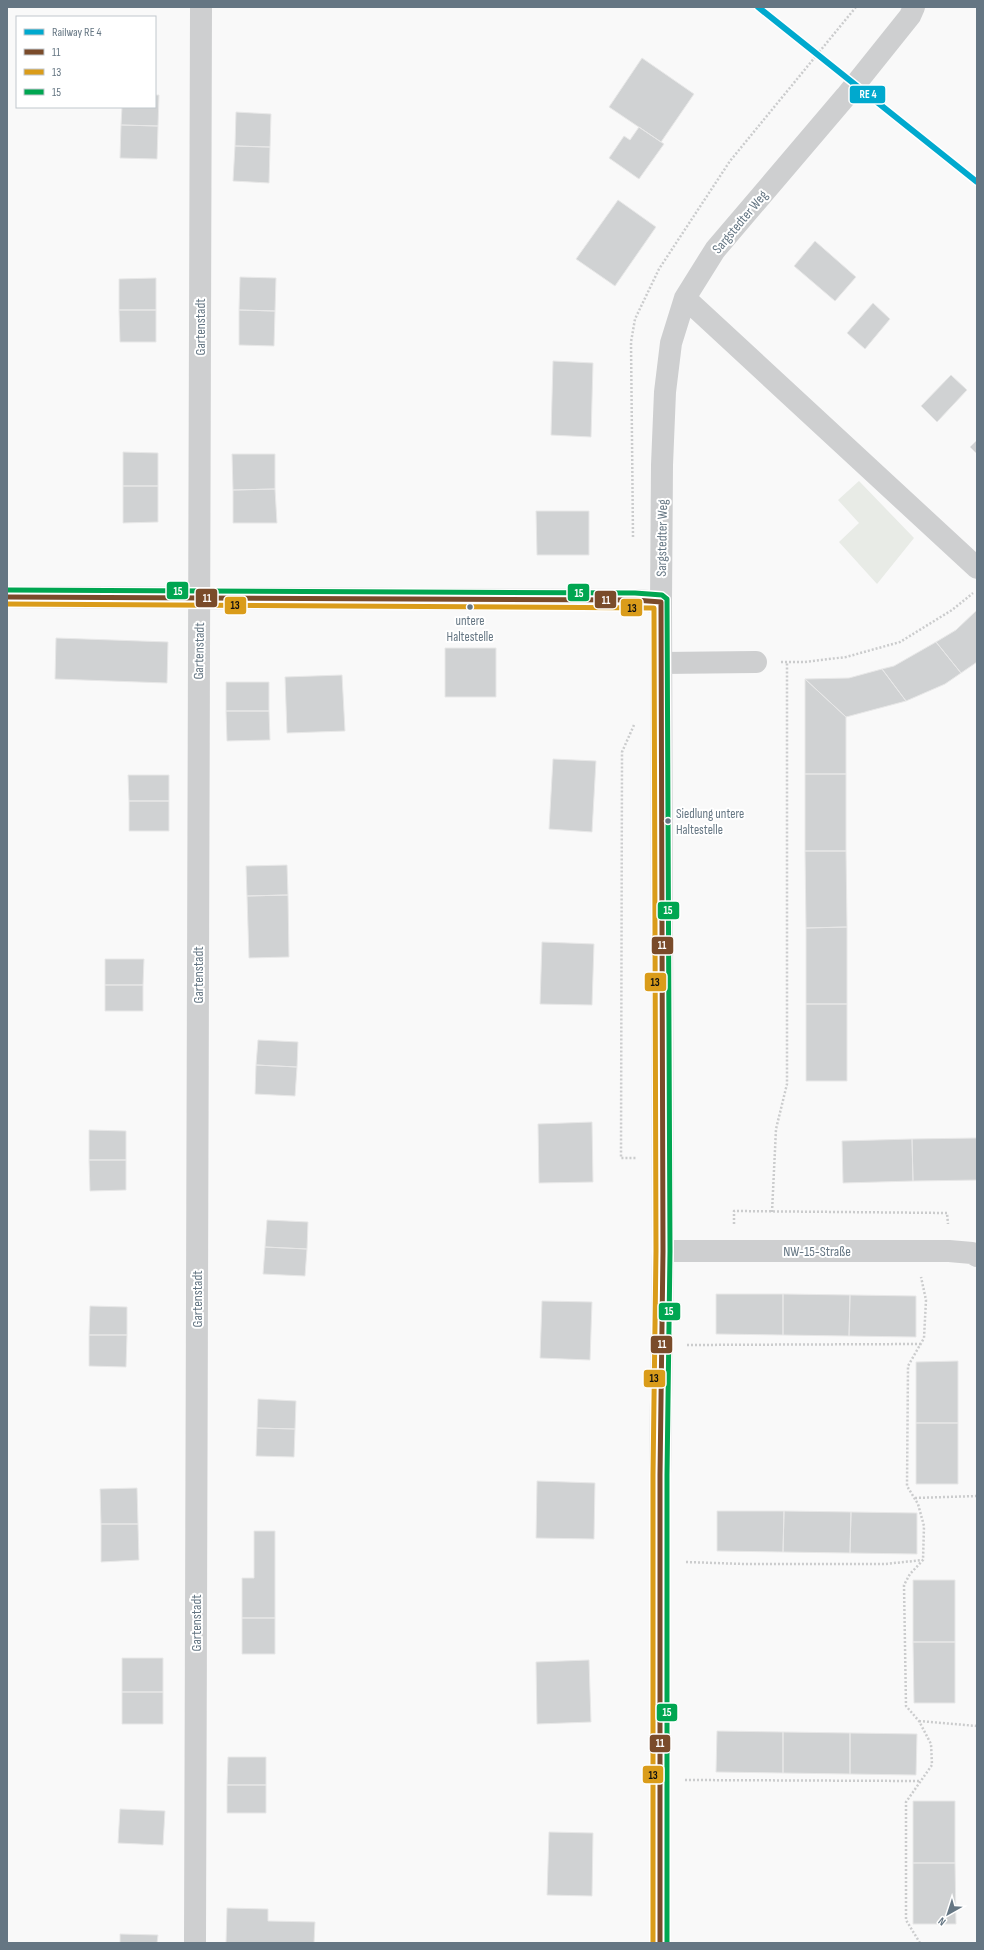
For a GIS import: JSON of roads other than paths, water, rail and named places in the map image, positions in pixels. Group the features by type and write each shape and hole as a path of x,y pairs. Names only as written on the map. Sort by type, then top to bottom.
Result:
{"street":[{"name":"Gartenstadt","path":"196,1943 201,7"},
{"name":"Sargstedter Weg","path":"660,1943 663,1251 661,602 662,465 665,392 671,343 685,298 715,250 875,61 910,16 914,7"},
{"path":"685,298 977,568"},
{"path":"7,597 635,600 661,602"},
{"path":"662,662 756,662"},
{"name":"NW-15-Straße","path":"663,1251 949,1251 974,1254"}],"place":[{"name":"untere Haltestelle","path":"470,607"},
{"name":"Siedlung untere Haltestelle","path":"668,821"}]}
